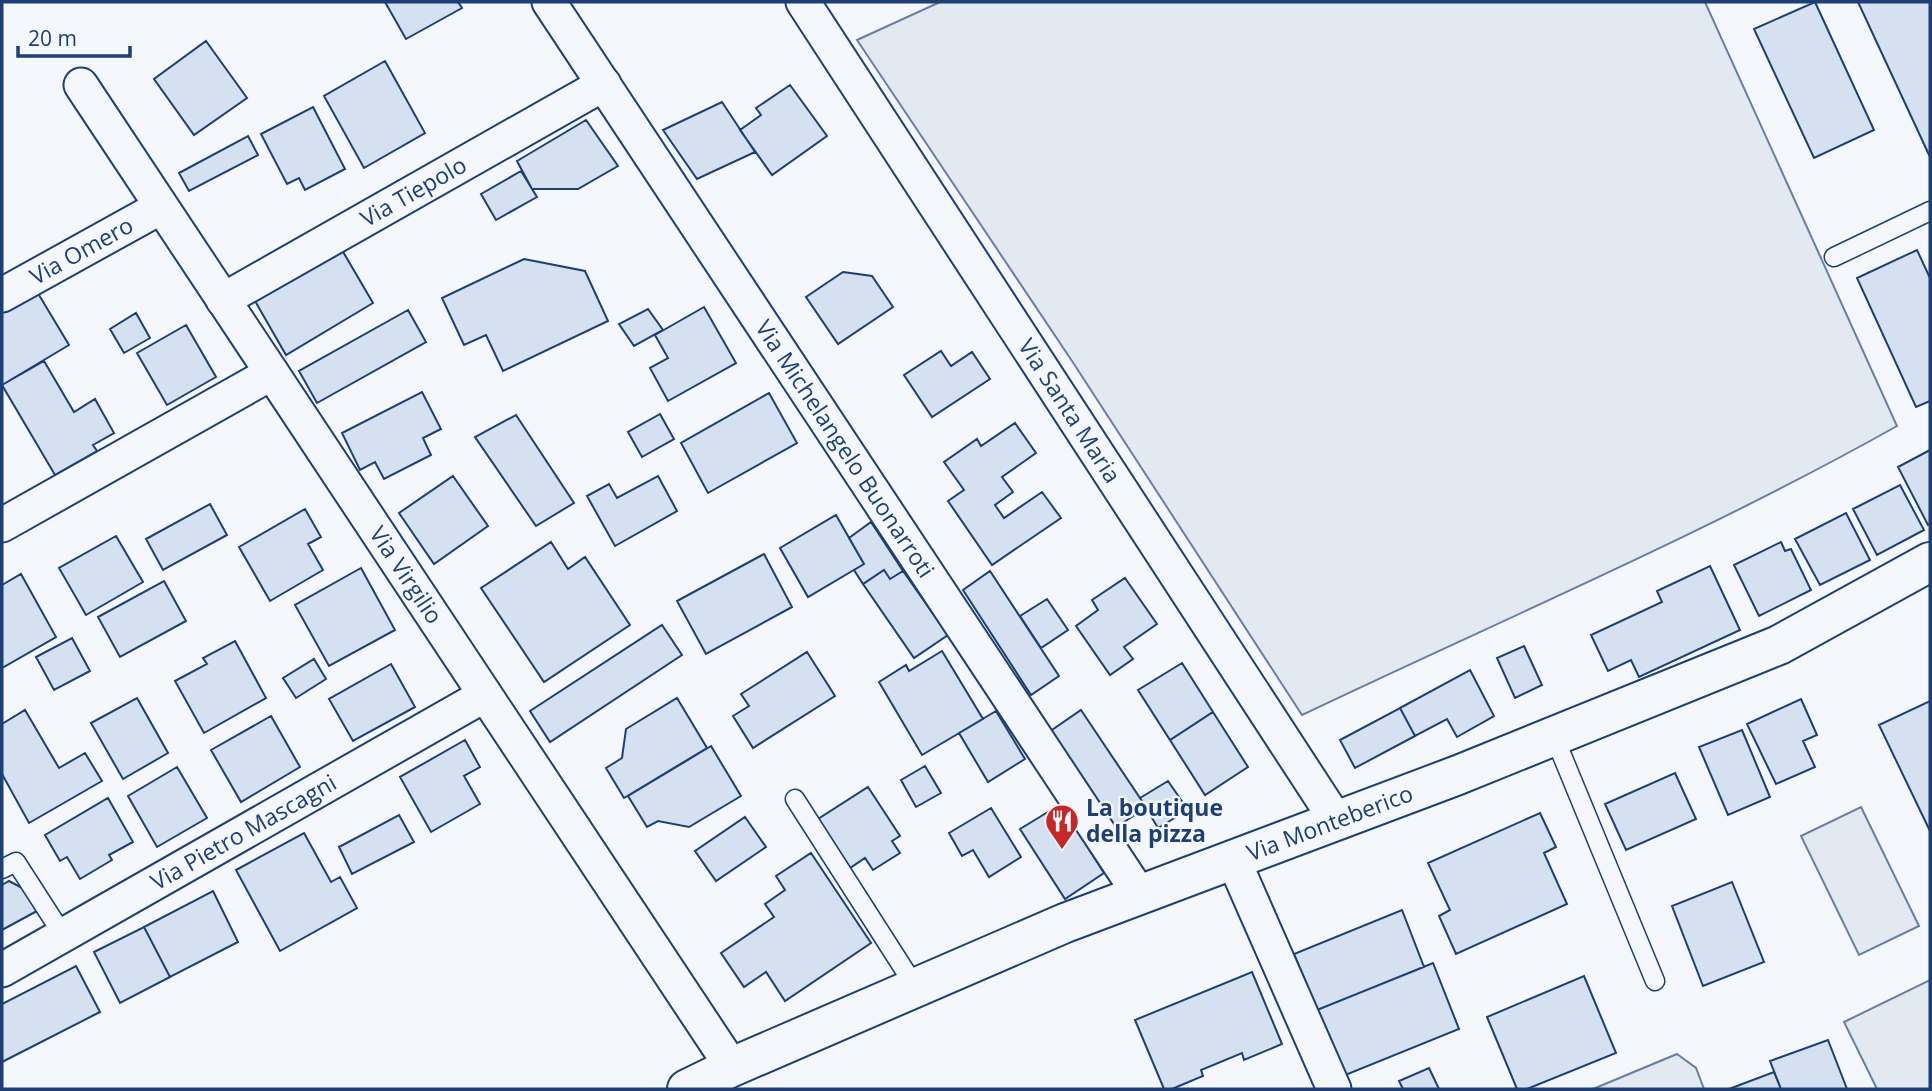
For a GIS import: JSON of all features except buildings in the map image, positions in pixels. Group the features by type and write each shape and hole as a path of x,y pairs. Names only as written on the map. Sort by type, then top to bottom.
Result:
{"street":[{"name":"Via Michelangelo Buonarroti","path":"550,2 1140,895"},
{"name":"Via Santa Maria","path":"803,2 1336,820"},
{"name":"Via Tiepolo","path":"223,300 604,84"},
{"name":"Via Virgilio","path":"81,85 732,1067"},
{"name":"Via Omero","path":"2,295 161,207"},
{"path":"2,525 272,373"},
{"name":"Via Monteberico","path":"687,1089 1065,923 1458,775 1779,645 1930,562"},
{"name":"Via Pietro Mascagni","path":"2,970 485,695"},
{"path":"1233,859 1334,1089"}],"lane":[{"path":"1834,257 1930,211"},
{"path":"1554,736 1655,981"},
{"path":"795,799 916,988"},
{"path":"2,869 16,862 63,935"}],"shaded area":[{"path":"940,2 1705,2 1897,426 1677,540 1302,715 1072,361 857,40"},
{"path":"1861,807 1919,926 1859,955 1801,836"},
{"path":"1930,980 1930,1089 1877,1089 1844,1022"},
{"path":"1677,1054 1696,1068 1704,1089 1593,1089"}],"place":[{"name":"La boutique della pizza","path":"1062,851"}]}
